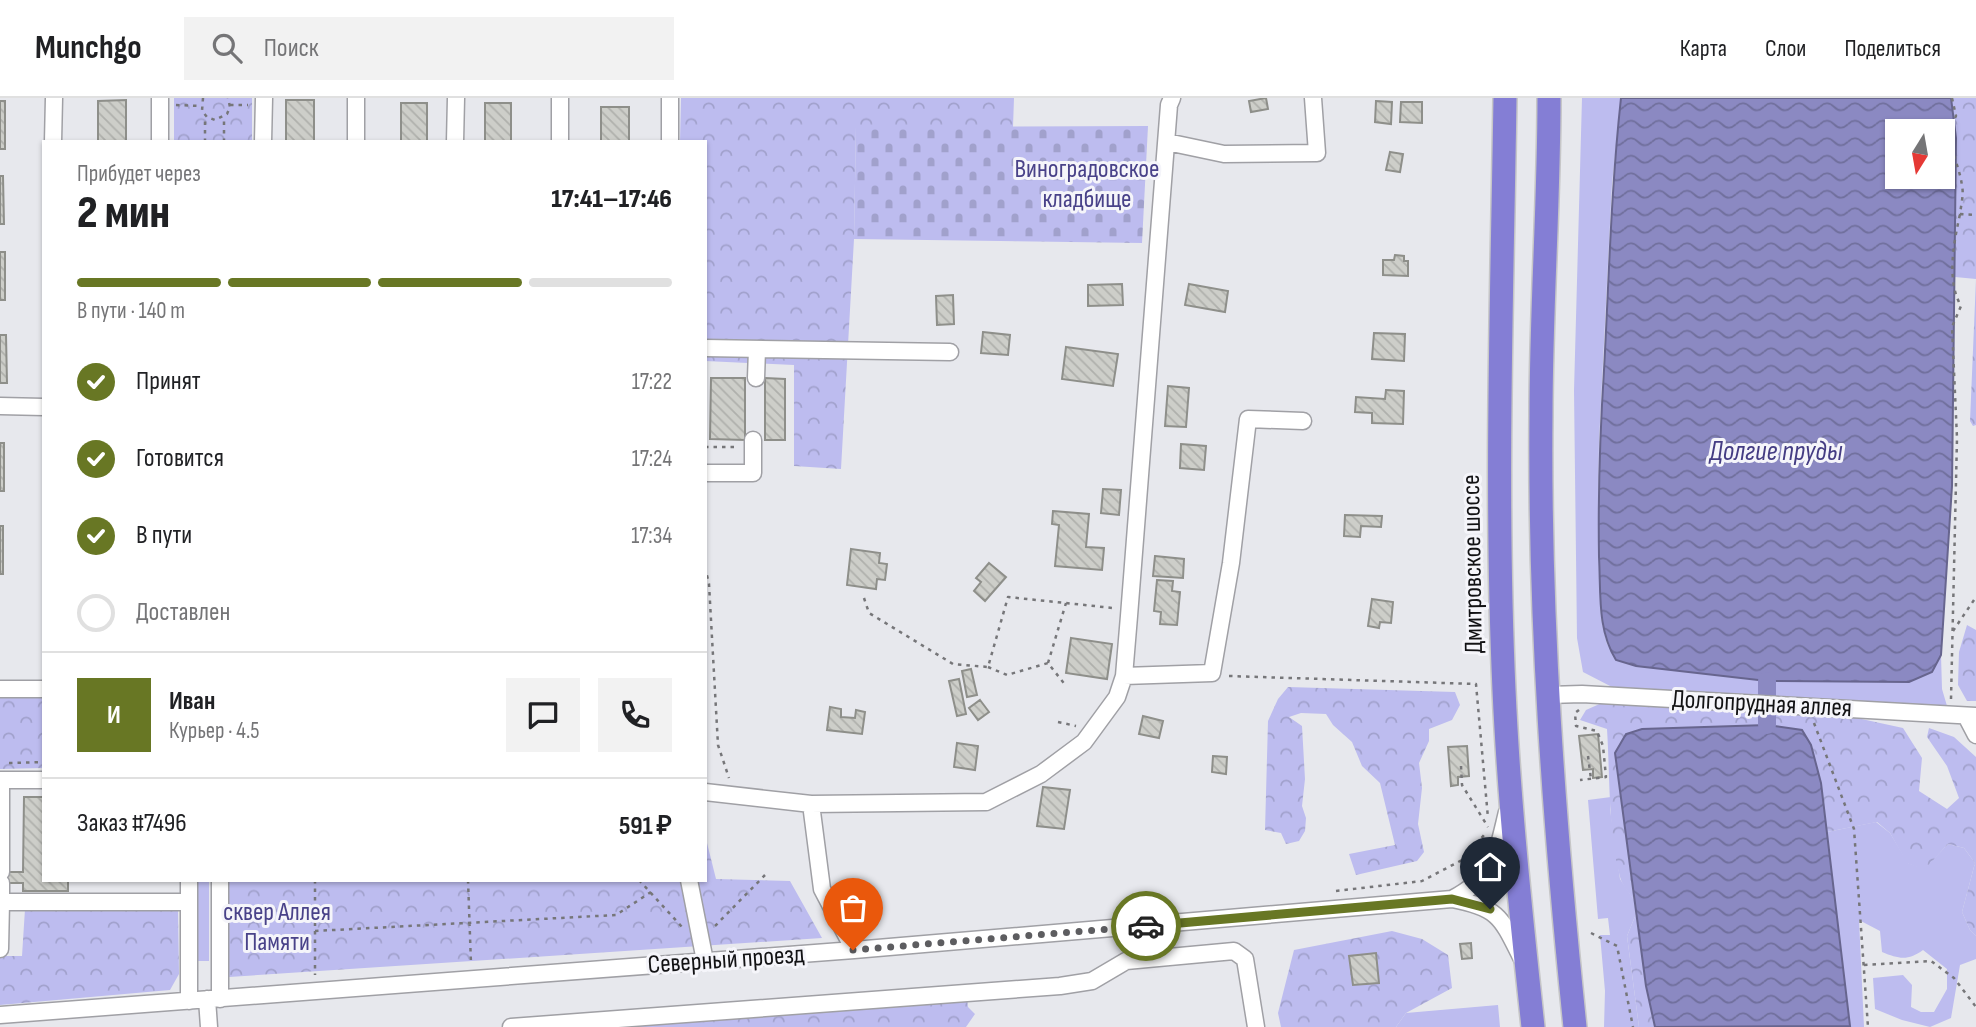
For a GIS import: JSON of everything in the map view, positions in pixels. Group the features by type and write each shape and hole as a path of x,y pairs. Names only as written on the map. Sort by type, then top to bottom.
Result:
{"highway":[{"name":"Дмитровское шоссе","path":"1505,98 1499,401 1499,525 1504,690 1511,796 1534,1027"},
{"path":"1549,98 1541,415 1548,695 1575,1027"}],"street":[{"path":"54,98 54,140"},
{"path":"263,140 264,98"},
{"path":"356,98 356,140"},
{"path":"455,140 456,98"},
{"path":"560,98 560,140"},
{"path":"670,98 670,140"},
{"path":"707,792 811,804 986,802 1041,774 1084,742 1117,697 1124,676 1172,98"},
{"path":"1167,142 1224,154 1317,153 1312,98"},
{"path":"160,102 160,140"},
{"path":"707,348 950,352"},
{"path":"756,379 757,349"},
{"path":"0,406 42,407"},
{"path":"1124,676 1212,673 1231,563 1248,419 1303,421"},
{"path":"707,473 752,473 753,444"},
{"path":"0,689 42,689"},
{"name":"Долгопрудная аллея","path":"1548,695 1583,694 1971,716"},
{"path":"1971,716 1976,735"},
{"path":"0,949 1,780 42,780"},
{"path":"1452,899 1472,888 1492,864 1511,796"},
{"path":"811,804 822,889 853,950"},
{"path":"189,882 189,1001"},
{"path":"209,1027 214,999 220,882"},
{"path":"690,882 703,951"},
{"path":"1452,899 1490,909 1499,917 1527,969"},
{"name":"Северный проезд","path":"0,1015 214,999 703,951 853,950 1452,899"},
{"path":"1,902 189,901"},
{"path":"511,1027 1060,986 1092,981 1126,961 1234,951 1245,959 1256,1027"}],"path":[{"path":"202,98 205,140"},
{"path":"224,140 224,117 230,107 228,98"},
{"path":"1952,98 1956,116 1949,136 1963,186 1955,241 1954,293 1961,306 1952,327 1957,438 1951,699 1971,716"},
{"path":"160,102 201,106"},
{"path":"205,115 215,120 224,117"},
{"path":"1959,214 1976,215"},
{"path":"707,447 753,444"},
{"path":"707,576 718,745 733,788"},
{"path":"988,667 1008,597 1130,610"},
{"path":"1951,634 1976,597"},
{"path":"864,598 869,613 953,664 988,667 1007,675 1048,663"},
{"path":"1048,663 1066,603"},
{"path":"1048,663 1066,686"},
{"path":"1212,673 1238,677 1476,684 1489,829 1464,859 1422,881 1327,892"},
{"path":"1580,780 1591,776 1606,778 1603,746 1597,731 1576,726 1575,713 1582,706 1583,694"},
{"path":"1808,707 1854,829 1868,1027"},
{"path":"1588,756 1591,776"},
{"path":"0,763 42,762"},
{"path":"1461,766 1460,781 1489,829"},
{"path":"641,882 703,951 765,875"},
{"path":"315,882 316,975"},
{"path":"468,882 471,966"},
{"path":"315,931 616,915 651,892"},
{"path":"1591,933 1617,946 1633,1027"},
{"path":"1864,965 1931,961 1954,978 1976,1007"}],"green space":[{"path":"174,98 252,98 252,140 174,140"},
{"path":"681,98 1014,98 1013,127 856,127 854,239 841,469 794,466 794,365 707,361 707,140 680,140"},
{"path":"1582,98 1621,98 1612,184 1599,442 1601,618 1607,644 1636,666 1767,681 1909,682 1932,672 1941,655 1942,689 1947,706 1612,687 1583,672 1577,638 1574,391"},
{"path":"1951,98 1976,98 1976,279 1955,277 1956,138"},
{"name":"Виноградовское кладбище","path":"1148,126 1142,243 854,239 856,127"},
{"path":"1976,279 1976,425 1973,426 1970,421"},
{"path":"1967,625 1976,630 1976,701 1967,701 1958,685 1959,652"},
{"path":"1288,687 1455,692 1460,705 1452,720 1429,729 1429,741 1419,763 1422,788 1418,824 1424,852 1417,861 1356,875 1349,854 1395,845 1380,783 1362,766 1352,742 1333,725 1326,714 1301,713 1289,717 1302,726 1305,779 1302,806 1306,818 1305,831 1299,841 1286,844 1281,833 1265,830 1268,721 1278,699"},
{"path":"42,693 42,768 0,769 0,694"},
{"path":"1604,702 1857,718 1903,728 1922,758 1919,791 1947,809 1959,798 1947,766 1927,737 1929,728 1954,737 1976,757 1976,936 1970,930 1962,912 1975,863 1964,848 1948,844 1924,870 1907,863 1890,833 1877,822 1827,832 1821,783 1802,730 1767,725 1615,753 1634,900 1621,880 1616,860 1611,823 1607,729 1580,720 1586,710"},
{"path":"1611,797 1610,809 1620,879 1634,900 1636,914 1627,936 1639,1027 1604,1027 1605,991 1600,935 1610,935 1608,918 1598,919 1588,800"},
{"path":"1876,822 1890,833 1908,863 1924,869 1948,844 1964,848 1975,863 1962,912 1970,930 1976,936 1976,959 1960,965 1951,1018 1930,1027 1875,1009 1873,978 1903,975 1912,985 1911,1007 1921,1012 1934,1012 1947,989 1947,969 1923,950 1903,958 1882,952 1880,931 1859,920 1864,1027 1849,1027 1827,832"},
{"name":"сквер Аллея Памяти","path":"707,843 716,879 790,881 822,938 229,977 228,882 707,882"},
{"path":"197,882 209,882 209,961 197,961"},
{"path":"25,909 178,911 179,974 170,990 0,1005 0,956 22,956"},
{"path":"1636,914 1655,1027 1639,1027 1627,936"},
{"path":"1392,931 1422,939 1448,955 1452,988 1406,1013 1396,1027 1281,1027 1278,1013 1294,950"},
{"path":"967,998 968,1007 975,1014 966,1027 599,1027"},
{"path":"1498,1005 1500,1027 1396,1027 1406,1013"}],"water":[{"name":"Долгие пруды","path":"1621,98 1951,98 1954,119 1885,119 1885,189 1955,189 1955,130 1956,138 1952,486 1941,655 1932,672 1909,682 1767,681 1636,666 1616,660 1603,623 1599,557 1601,417"},
{"path":"1767,725 1802,730 1811,745 1821,783 1850,1026 1655,1027 1646,986 1615,753 1626,734 1642,729"}],"building":[{"path":"1266,98 1268,109 1251,112 1249,101"},
{"path":"126,100 126,140 98,140 98,101"},
{"path":"286,100 314,100 314,140 286,140"},
{"path":"0,101 5,101 5,149 0,149"},
{"path":"1376,101 1392,102 1391,124 1375,122"},
{"path":"1401,102 1422,102 1422,123 1400,122"},
{"path":"401,103 427,103 427,140 401,140"},
{"path":"485,103 511,103 511,140 485,140"},
{"path":"601,107 629,107 629,140 601,140"},
{"path":"1390,152 1403,154 1400,172 1386,170"},
{"path":"0,176 3,176 4,224 0,224"},
{"path":"0,252 5,252 5,300 0,300"},
{"path":"1395,255 1404,256 1404,261 1408,261 1408,276 1383,275 1383,260 1394,260"},
{"path":"1122,284 1123,305 1088,306 1088,285"},
{"path":"1189,284 1228,291 1225,312 1185,305"},
{"path":"953,295 954,324 937,325 936,296"},
{"path":"983,332 1010,335 1008,355 981,353"},
{"path":"1374,333 1405,334 1404,361 1372,359"},
{"path":"0,335 6,335 7,383 0,383"},
{"path":"1066,347 1118,354 1113,386 1062,379"},
{"path":"711,378 745,378 745,440 710,439"},
{"path":"765,378 785,379 785,440 765,440"},
{"path":"1168,386 1189,388 1186,427 1165,426"},
{"path":"1386,390 1404,391 1403,424 1372,423 1372,413 1355,412 1356,397 1385,399"},
{"path":"0,443 4,443 4,491 0,491"},
{"path":"1181,444 1206,446 1204,470 1180,468"},
{"path":"1103,489 1121,490 1119,515 1101,513"},
{"path":"1053,511 1089,514 1086,547 1104,548 1102,570 1055,566 1059,525 1052,524"},
{"path":"1345,515 1382,516 1381,527 1361,526 1360,537 1344,536"},
{"path":"0,526 3,526 3,574 0,574"},
{"path":"851,549 880,553 879,563 887,564 885,580 877,579 876,589 847,585"},
{"path":"1155,556 1184,559 1183,578 1153,576"},
{"path":"989,563 1006,577 985,601 974,591 981,582 976,578"},
{"path":"1157,580 1173,581 1172,591 1180,592 1177,625 1160,624 1161,612 1154,611"},
{"path":"1372,599 1393,602 1391,623 1380,622 1379,628 1368,626"},
{"path":"1071,638 1112,644 1107,679 1066,673"},
{"path":"971,669 977,695 967,697 962,671"},
{"path":"959,679 966,714 957,716 949,681"},
{"path":"980,700 989,712 978,720 969,708"},
{"path":"830,707 841,709 841,717 855,718 856,710 865,712 862,734 827,730"},
{"path":"1143,716 1163,721 1159,738 1139,734"},
{"path":"1598,734 1602,777 1593,778 1593,769 1583,770 1579,736"},
{"path":"957,743 978,746 975,770 954,767"},
{"path":"1467,746 1469,776 1458,777 1458,785 1451,786 1448,747"},
{"path":"1213,756 1227,757 1226,774 1212,772"},
{"path":"1043,787 1070,790 1064,829 1037,826"},
{"path":"24,797 42,797 42,882 68,882 68,891 23,891 23,883 0,883 0,872 23,872"},
{"path":"1471,943 1472,958 1462,959 1460,944"},
{"path":"1376,953 1379,983 1353,985 1349,956"}],"waterway":[{"path":"1767,681 1767,725"}],"way so far":[{"path":"853,950 1146,926"}],"route":[{"path":"1146,926 1452,899 1490,909"}]}
